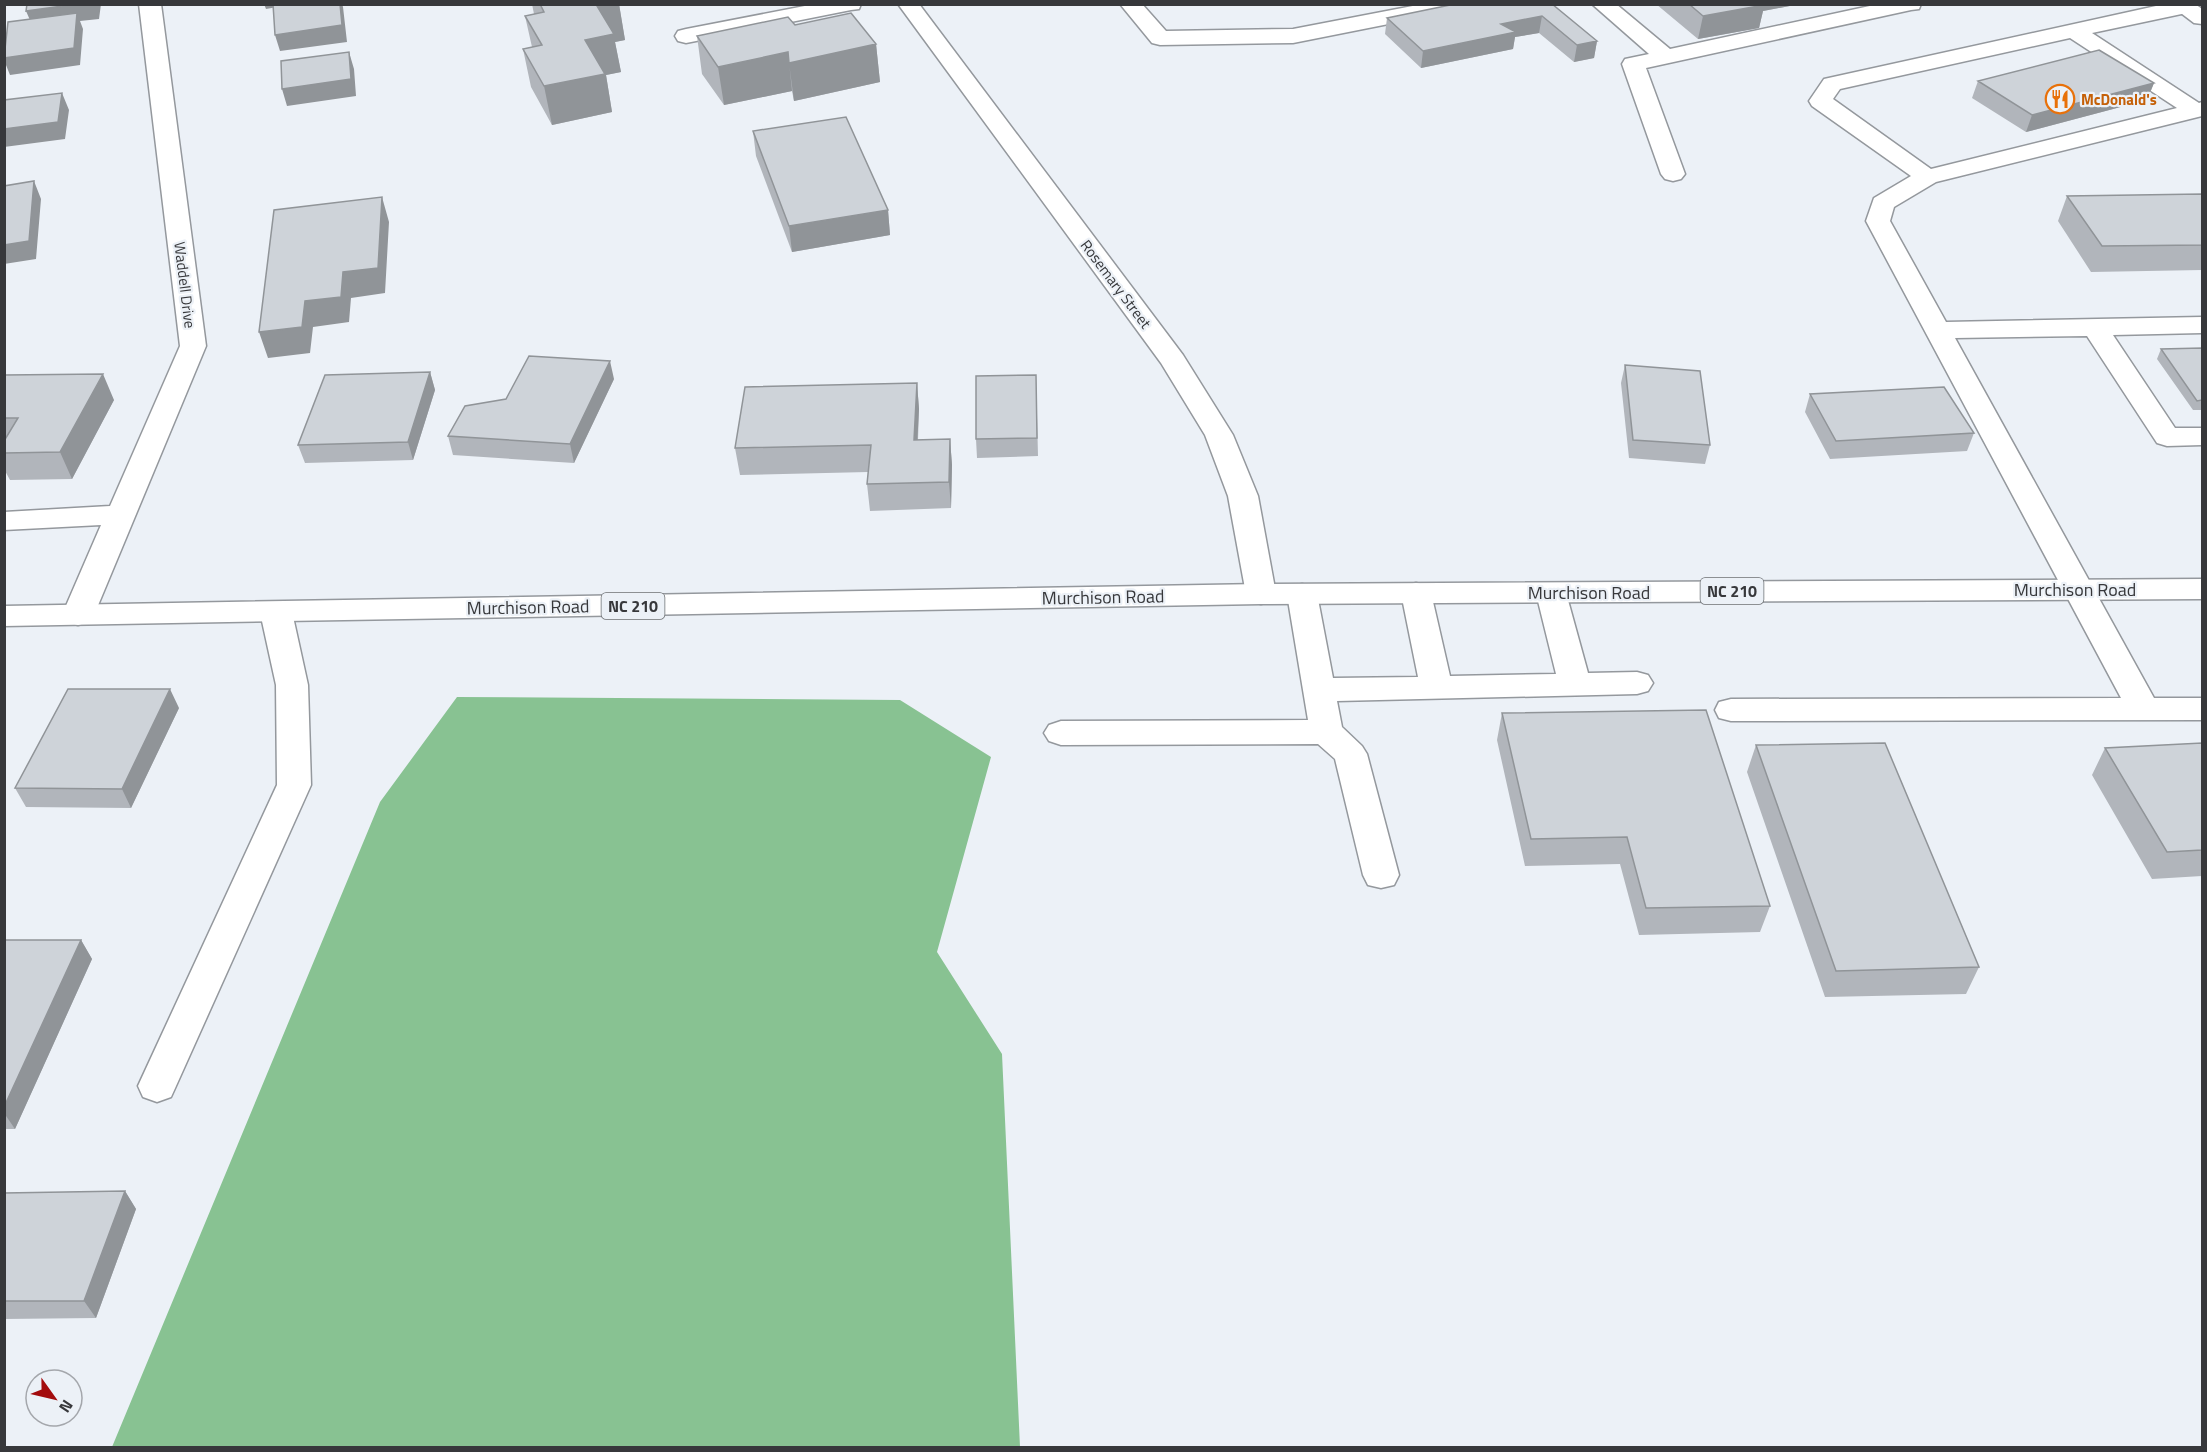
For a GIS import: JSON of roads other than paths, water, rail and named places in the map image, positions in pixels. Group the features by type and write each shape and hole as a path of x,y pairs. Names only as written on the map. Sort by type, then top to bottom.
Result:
{"street":[{"name":"Waddell Drive","path":"78,615 193,346 150,4"},
{"path":"686,36 850,4"},
{"name":"Rosemary Street","path":"908,4 1173,361 1220,435 1243,496 1261,594"},
{"path":"1130,4 1160,38 1293,36 1459,4"},
{"path":"1602,4 1666,57"},
{"path":"1672,174 1633,64 1911,4"},
{"path":"1927,177 1820,101 1832,84 2181,6 2202,18"},
{"path":"2074,31 2199,110"},
{"path":"2144,710 1878,221 1883,203 1927,177 2199,110"},
{"path":"1938,330 2095,328 2199,330"},
{"path":"2095,328 2167,437 2202,436"},
{"path":"5,521 120,515"},
{"name":"Murchison Road","path":"4,616 1261,594 2202,589"},
{"path":"1551,592 1575,684"},
{"path":"1416,593 1436,688"},
{"path":"1302,594 1326,732 1350,754 1382,875"},
{"path":"157,1086 294,785 292,685 276,612"},
{"path":"1319,690 1637,683"},
{"path":"1731,710 2202,709"},
{"path":"1061,734 1326,732"}],"place":[{"name":"McDonald's","path":"2060,99"}]}
